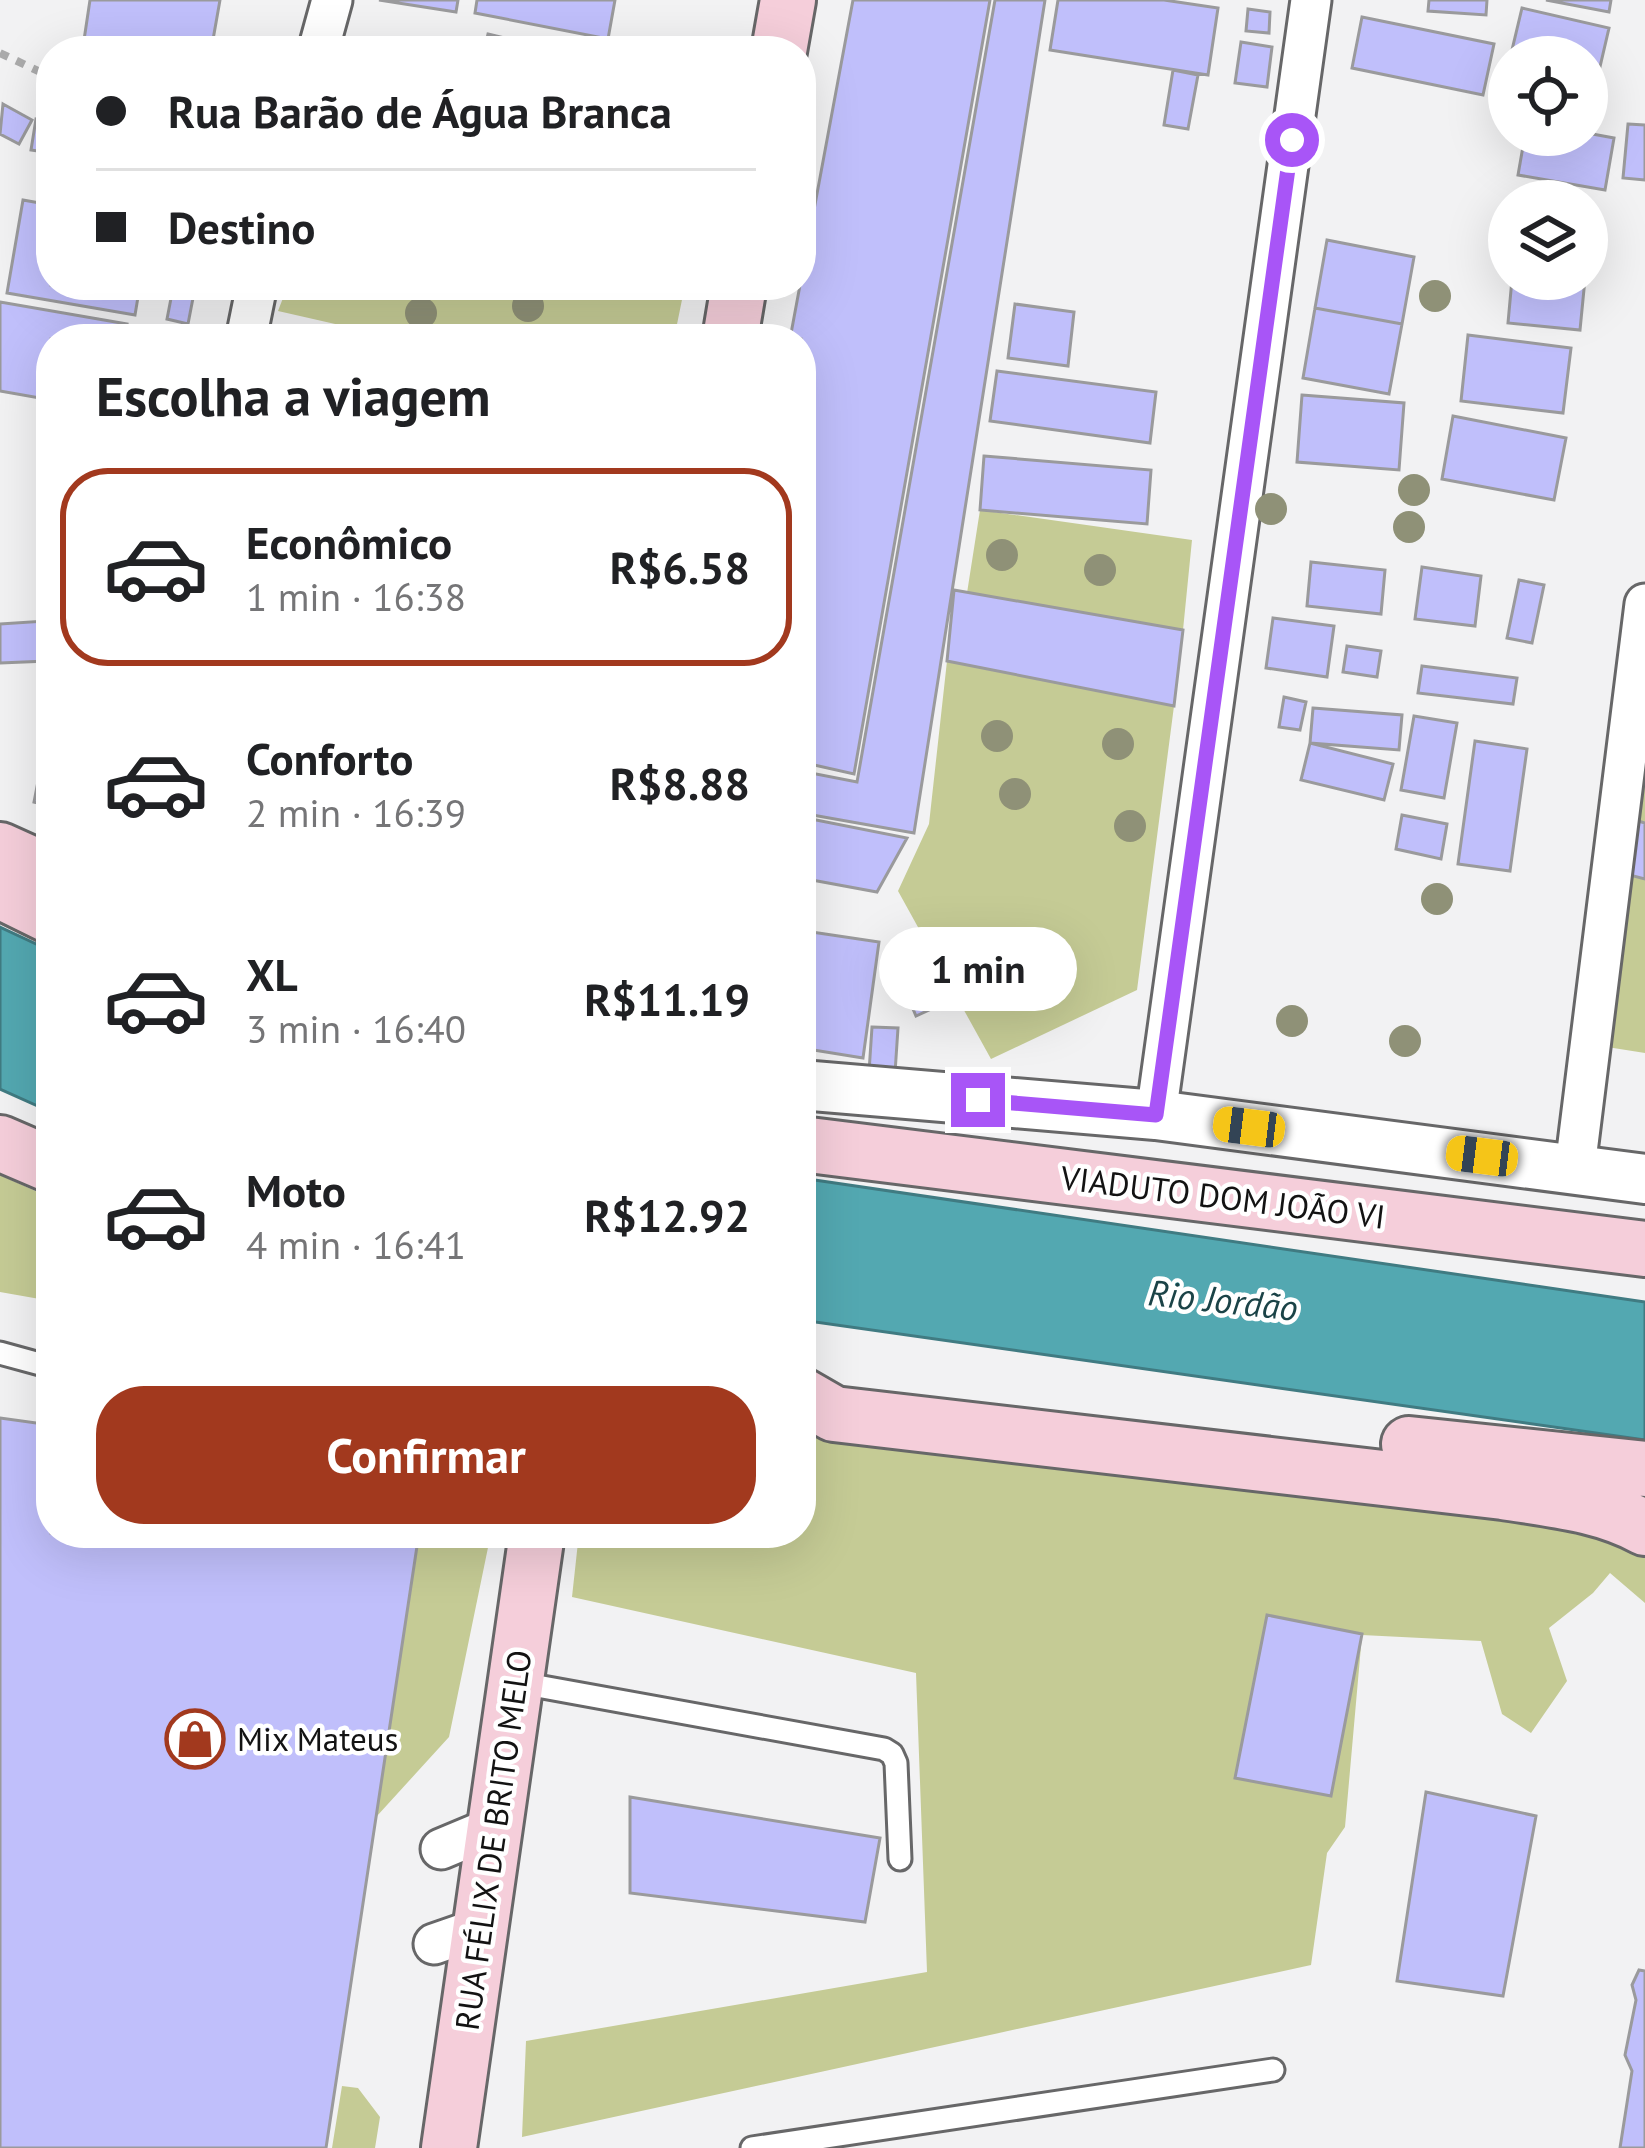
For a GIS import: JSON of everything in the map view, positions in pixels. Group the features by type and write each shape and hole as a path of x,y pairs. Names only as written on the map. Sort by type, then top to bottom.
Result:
{"main road":[{"path":"782,36 788,0"},
{"path":"0,850 36,866"},
{"path":"0,891 36,909"},
{"path":"0,1143 36,1159"},
{"name":"VIADUTO DOM JOÃO VI","path":"816,1146 1645,1249"},
{"path":"816,1385 1645,1469"},
{"path":"816,1393 834,1414 1503,1492 1582,1504 1621,1515 1645,1528"},
{"name":"RUA FÉLIX DE BRITO MELO","path":"449,2148 459,1935 496,1826 535,1548"}],"street":[{"path":"322,36 332,0"},
{"path":"1156,1115 1311,0"},
{"path":"1575,1168 1645,604"},
{"path":"816,1086 1156,1115 1645,1179"},
{"path":"440,1849 496,1826"}],"lane":[{"path":"0,1353 36,1363"},
{"path":"514,1682 884,1749 896,1763 901,1859"},
{"path":"752,2148 899,2137 1273,2070"}],"path":[{"path":"0,53 36,70"}],"green space":[{"path":"282,300 682,300 677,324 335,324 278,311"},
{"path":"980,510 1192,540 1183,630 967,593"},
{"path":"947,661 1174,706 1137,990 991,1059 898,891 929,824"},
{"path":"1637,757 1645,765 1645,1053 1607,1047"},
{"path":"0,1175 36,1191 36,1298 0,1292"},
{"path":"816,1421 1611,1523 1645,1550 1645,1603 1610,1573 1549,1628 1567,1681 1531,1733 1502,1714 1481,1641 1362,1635 1345,1827 1327,1853 1311,1965 522,2137 526,2041 927,1972 916,1673 572,1597 577,1548 816,1548"},
{"path":"417,1548 488,1548 449,1737 377,1816"},
{"path":"342,2086 358,2088 380,2117 375,2148 332,2148"}],"water":[{"path":"0,927 36,944 36,1105 0,1089"},
{"name":"Rio Jordão","path":"816,1180 1645,1302 1645,1440 816,1322"}],"building":[{"path":"90,0 220,0 214,36 85,36"},
{"path":"379,0 458,0 456,12"},
{"path":"477,0 615,0 609,36 475,13"},
{"path":"853,0 990,0 854,774 816,765 816,324 793,324 797,300 816,300 816,199"},
{"path":"995,0 1045,0 914,833 816,816 816,774 857,782"},
{"path":"1058,0 1164,0 1218,8 1208,75 1050,50"},
{"path":"1429,0 1487,0 1486,15 1428,11"},
{"path":"1546,0 1611,0 1609,12"},
{"path":"1522,8 1609,28 1607,36 1515,36"},
{"path":"1248,9 1270,12 1269,33 1246,31"},
{"path":"1362,17 1488,43 1483,95 1352,68"},
{"path":"1241,42 1272,47 1267,87 1235,83"},
{"path":"1173,70 1198,75 1188,129 1164,125"},
{"path":"3,104 32,120 19,144 0,134"},
{"path":"1628,124 1645,125 1645,180 1623,178"},
{"path":"1608,137 1614,138 1607,180 1518,175 1521,156 1608,156"},
{"path":"23,200 36,202 36,298 7,293"},
{"path":"1327,240 1414,257 1402,324 1315,308"},
{"path":"48,300 138,300 135,315"},
{"path":"171,300 193,300 188,324 167,319"},
{"path":"1510,300 1583,300 1580,330 1508,323"},
{"path":"0,302 127,324 36,324 36,397 0,391"},
{"path":"1015,304 1074,312 1068,366 1008,358"},
{"path":"1315,308 1402,324 1389,394 1303,378"},
{"path":"1468,335 1571,348 1563,413 1461,401"},
{"path":"997,371 1156,392 1150,443 990,421"},
{"path":"1302,395 1404,403 1399,470 1297,462"},
{"path":"1453,416 1566,438 1554,500 1442,479"},
{"path":"984,456 1151,470 1147,524 980,510"},
{"path":"1311,562 1385,570 1381,614 1307,606"},
{"path":"1422,567 1481,576 1475,626 1415,619"},
{"path":"1519,580 1544,585 1532,643 1507,638"},
{"path":"954,590 1183,630 1174,706 947,661"},
{"path":"1273,618 1334,626 1327,677 1266,668"},
{"path":"36,622 36,661 0,663 0,624"},
{"path":"1347,646 1381,651 1377,677 1343,672"},
{"path":"1422,666 1517,678 1513,704 1418,693"},
{"path":"1284,697 1306,702 1300,730 1279,727"},
{"path":"1313,708 1402,715 1399,750 1310,743"},
{"path":"1414,716 1457,723 1444,798 1401,790"},
{"path":"1475,741 1527,749 1510,871 1458,864"},
{"path":"1310,743 1393,764 1384,800 1301,780"},
{"path":"1402,815 1447,824 1441,859 1396,849"},
{"path":"816,820 907,838 877,892 816,881"},
{"path":"1635,820 1645,823 1645,879 1622,873"},
{"path":"816,933 879,942 863,1058 816,1050"},
{"path":"922,955 942,1004 916,1016 895,966"},
{"path":"872,1027 898,1028 895,1073 869,1072"},
{"name":"Mix Mateus","path":"0,1418 36,1423 36,1548 417,1548 326,2148 0,2148"},
{"path":"1267,1615 1362,1634 1331,1796 1235,1778"},
{"path":"1426,1792 1536,1816 1503,1996 1397,1981"},
{"path":"630,1797 880,1838 865,1922 630,1893"},
{"path":"1639,1970 1645,1971 1645,2148 1620,2148 1632,2071 1625,2055 1636,2000 1632,1985"}],"place":[{"name":"Mix Mateus","path":"195,1739"}],"route":[{"path":"978,1100 1156,1115 1292,140"}]}
